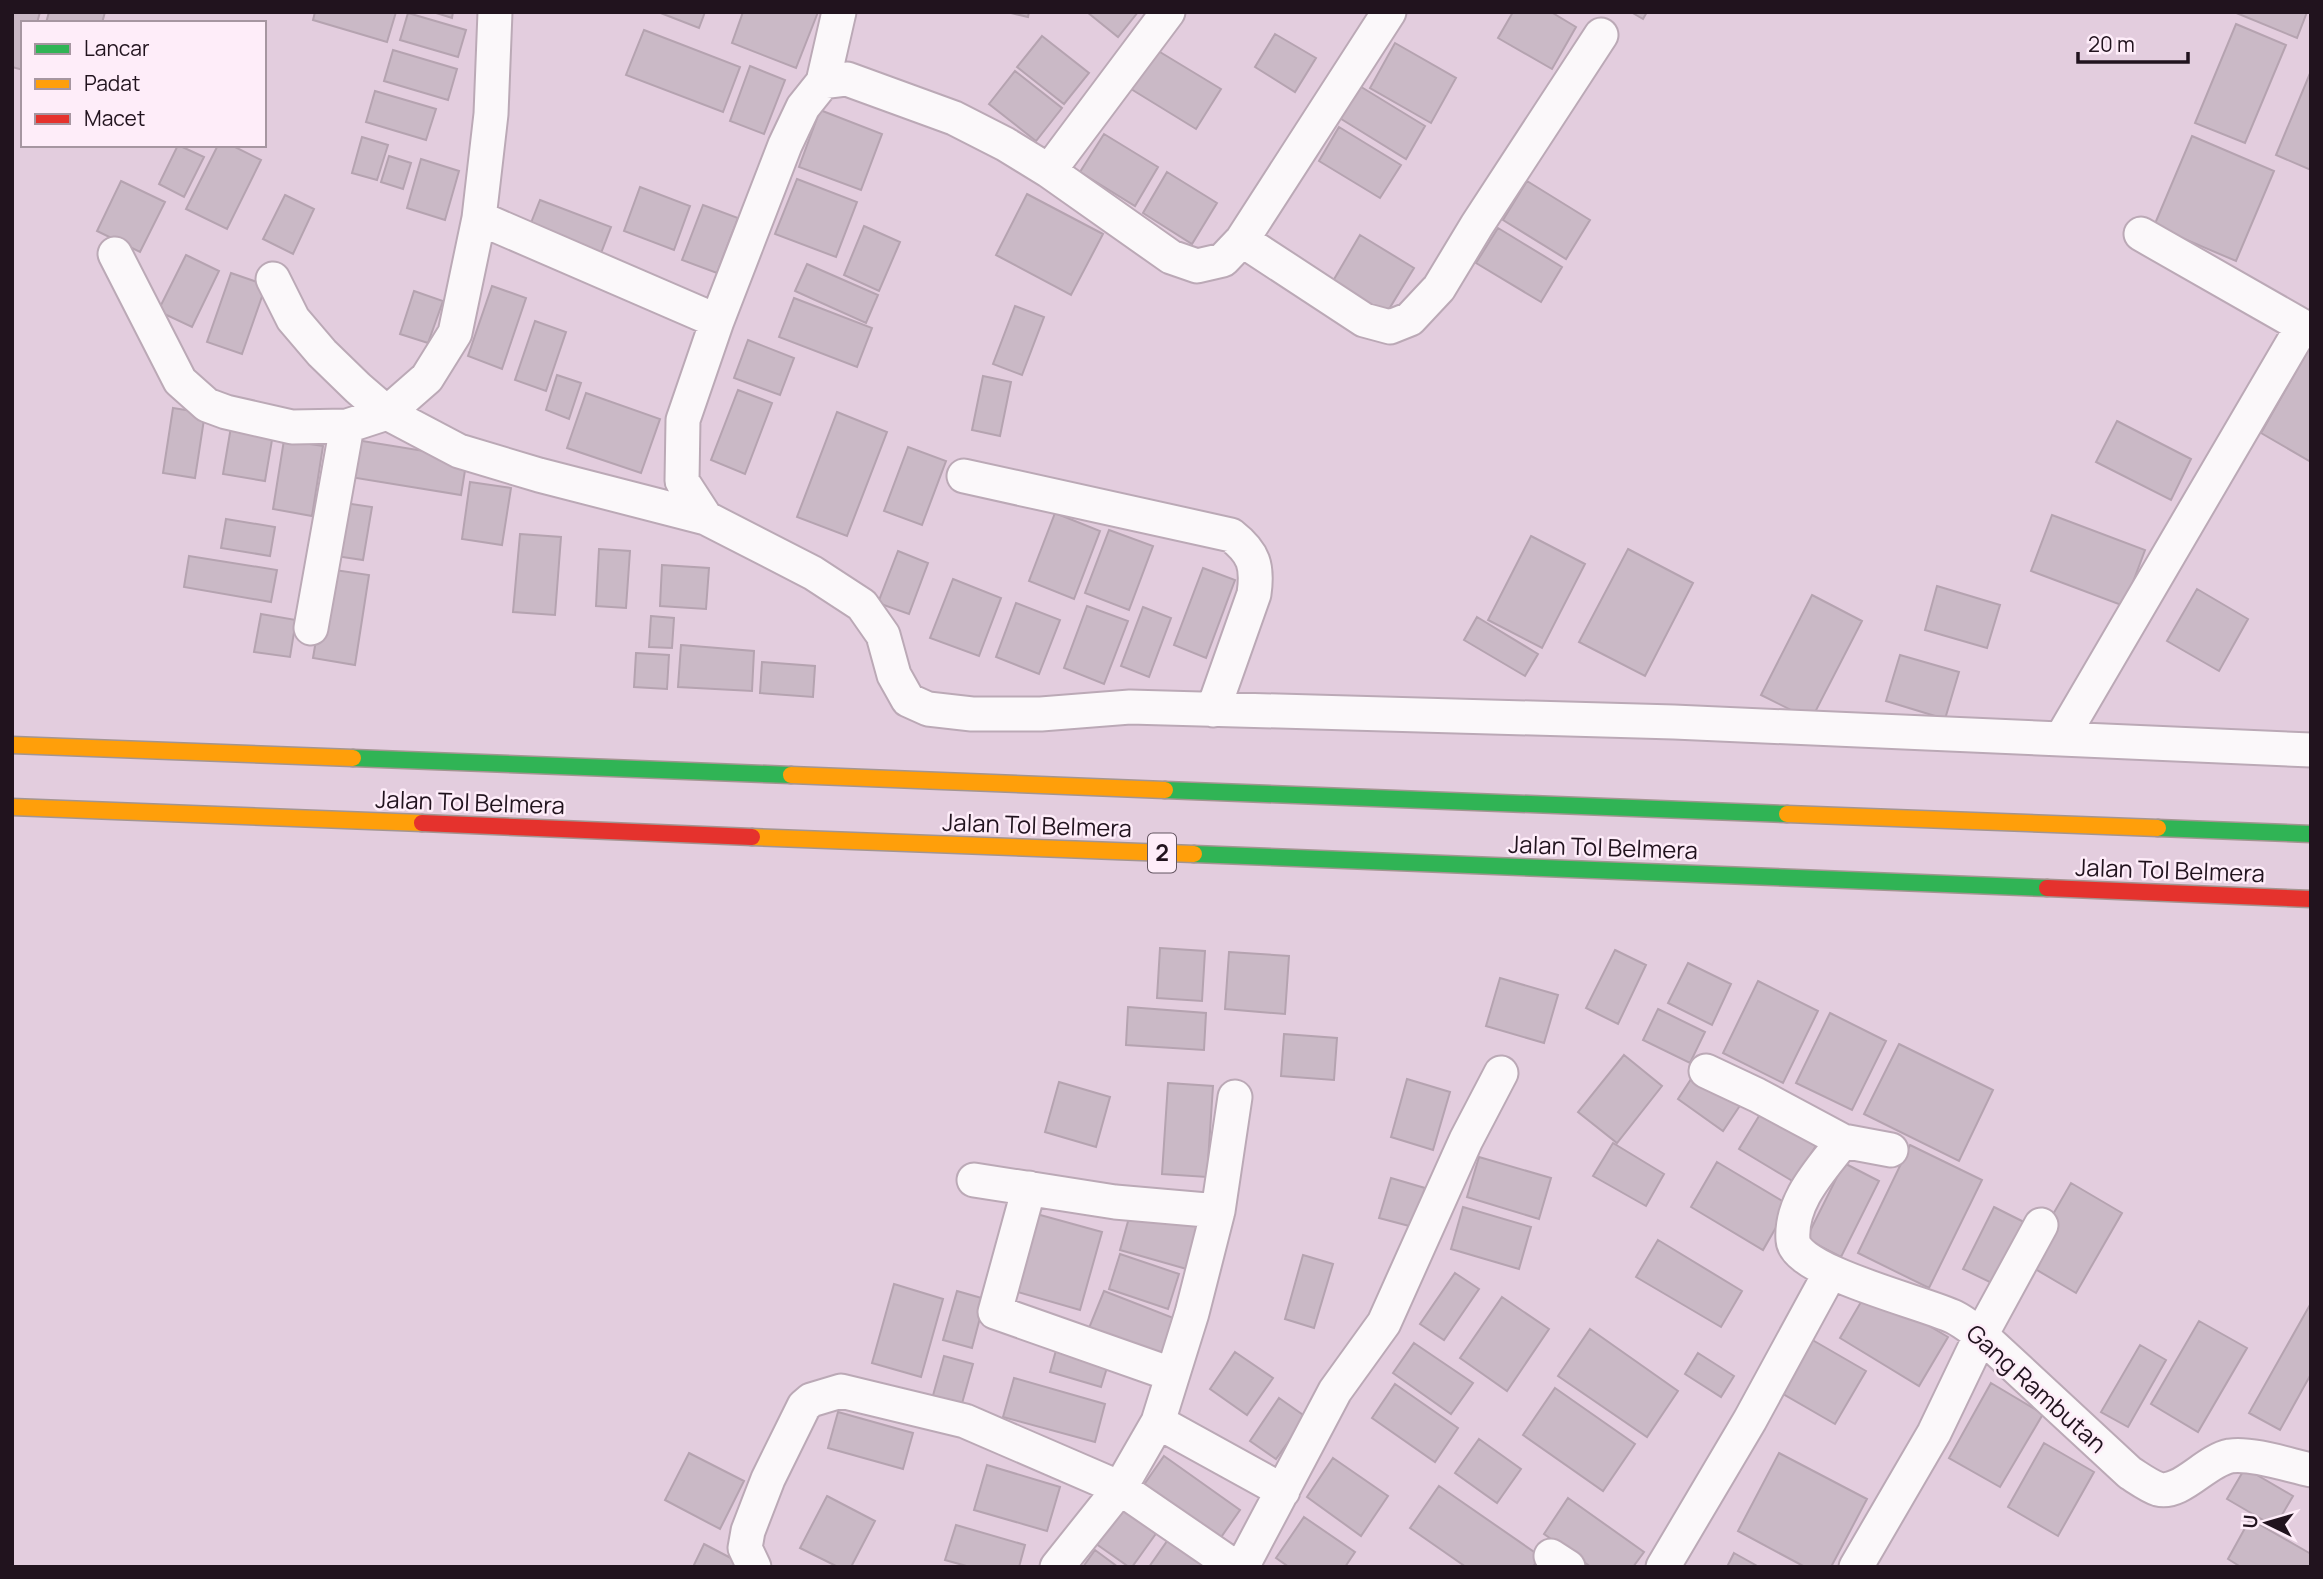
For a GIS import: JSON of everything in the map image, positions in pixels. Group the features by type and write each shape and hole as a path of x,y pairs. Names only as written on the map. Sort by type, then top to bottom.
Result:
{"highway":[{"name":"Jalan Tol Belmera","path":"12,745 2311,834"},
{"name":"Jalan Tol Belmera","path":"12,807 2311,899"}],"street":[{"path":"115,254 180,381 207,405 292,428 346,426 387,413 427,378 455,333 480,218 491,114 495,12"},
{"path":"706,518 682,481 683,420 717,321 785,145 803,107 823,82 839,12"},
{"path":"1049,171 1168,12"},
{"path":"823,82 847,79 954,118 1005,144 1049,171 1171,257 1196,266 1223,260 1242,240 1389,12"},
{"path":"1242,240 1364,320 1390,327 1410,319 1439,288 1476,225 1601,35"},
{"path":"480,218 717,321"},
{"path":"2061,739 2306,329 2141,234"},
{"path":"273,279 293,319 358,388 387,413 459,451 539,475 706,518 813,573 862,605 883,635 894,675 908,700 928,709 972,714 1041,714 1130,707 1674,722 2311,750"},
{"path":"311,628 346,426"},
{"path":"964,476 1231,535 1245,546 1253,559 1257,574 1254,594 1213,710"},
{"path":"1706,1071 1843,1141 1891,1150"},
{"path":"1242,1567 1335,1391 1384,1323 1466,1140 1501,1073"},
{"path":"1057,1567 1120,1488 1158,1422 1192,1313 1218,1211 1235,1097"},
{"name":"Gang Rambutan","path":"1843,1141 1805,1191 1794,1218 1793,1243 1801,1255 1830,1273 1955,1317 1981,1335 2130,1473 2157,1489 2173,1490 2205,1466 2232,1456 2246,1456 2311,1470"},
{"path":"974,1180 1115,1202 1218,1211"},
{"path":"1029,1188 995,1312 1171,1374"},
{"path":"1856,1567 1934,1433 1981,1335 2041,1225"},
{"path":"1663,1567 1750,1420 1830,1273"},
{"path":"754,1567 745,1548 748,1531 768,1479 804,1406 811,1400 841,1391 965,1421 1120,1488 1235,1567"},
{"path":"1158,1422 1283,1491"}],"building":[{"path":"12,12 40,12 38,21 21,21 21,69 12,67"},
{"path":"49,12 105,12 103,21 47,21"},
{"path":"315,12 396,12 387,42 313,20"},
{"path":"433,12 453,12 452,18"},
{"path":"658,12 705,12 699,28"},
{"path":"743,12 818,12 796,68 732,43"},
{"path":"1007,12 1029,12 1028,17"},
{"path":"1087,12 1138,12 1118,37"},
{"path":"1513,12 1551,12 1576,27 1552,69 1498,38"},
{"path":"1631,12 1647,12 1643,19"},
{"path":"2234,12 2307,12 2297,38"},
{"path":"408,13 466,30 458,57 400,40"},
{"path":"2236,24 2286,45 2245,143 2195,123"},
{"path":"644,30 740,67 723,112 626,75"},
{"path":"1275,34 1316,58 1295,92 1255,67"},
{"path":"1042,36 1089,73 1064,104 1017,67"},
{"path":"1395,43 1456,78 1431,123 1370,88"},
{"path":"1155,49 1221,89 1196,129 1131,89"},
{"path":"393,50 457,69 448,100 384,81"},
{"path":"750,66 785,80 764,134 730,121"},
{"path":"1015,71 1062,108 1036,141 989,104"},
{"path":"2311,71 2311,170 2276,155"},
{"path":"1358,85 1425,126 1406,159 1338,117"},
{"path":"375,91 436,109 426,140 366,122"},
{"path":"820,110 882,134 861,190 799,167"},
{"path":"1339,127 1401,165 1380,198 1319,161"},
{"path":"1104,134 1158,167 1135,206 1080,172"},
{"path":"2192,136 2274,171 2236,261 2154,226"},
{"path":"362,137 388,145 377,180 352,173"},
{"path":"177,147 204,157 184,197 159,184"},
{"path":"217,147 235,147 261,160 227,229 186,209"},
{"path":"389,156 411,163 403,189 381,182"},
{"path":"421,159 459,171 445,220 407,208"},
{"path":"1167,172 1217,203 1192,244 1143,213"},
{"path":"797,179 857,202 836,257 775,234"},
{"path":"121,181 165,202 140,252 97,231"},
{"path":"1527,181 1590,220 1566,259 1503,220"},
{"path":"640,187 690,206 674,250 624,231"},
{"path":"1027,194 1103,234 1071,295 996,255"},
{"path":"285,195 314,209 293,254 263,239"},
{"path":"540,200 611,227 598,261 527,233"},
{"path":"703,205 738,218 717,273 682,260"},
{"path":"864,226 900,242 879,291 844,275"},
{"path":"1498,228 1562,267 1541,302 1476,263"},
{"path":"1360,235 1414,268 1386,314 1333,281"},
{"path":"186,255 219,271 192,327 158,311"},
{"path":"807,264 878,295 866,323 795,291"},
{"path":"231,273 266,285 242,354 207,342"},
{"path":"492,286 526,298 502,369 468,356"},
{"path":"414,291 443,301 428,343 400,334"},
{"path":"794,298 872,328 857,367 779,337"},
{"path":"1015,306 1044,317 1022,375 993,364"},
{"path":"535,321 566,332 546,391 515,380"},
{"path":"748,340 794,358 780,395 734,378"},
{"path":"2311,345 2311,462 2261,433"},
{"path":"557,375 581,383 569,419 546,410"},
{"path":"983,376 1011,382 1000,436 972,430"},
{"path":"738,390 772,403 745,474 711,460"},
{"path":"586,393 660,419 641,473 567,448"},
{"path":"173,408 205,413 195,478 163,473"},
{"path":"837,412 887,432 847,536 797,517"},
{"path":"2117,421 2191,459 2171,500 2096,462"},
{"path":"231,427 273,434 265,481 223,474"},
{"path":"350,439 467,458 461,495 344,476"},
{"path":"284,440 323,446 312,516 273,509"},
{"path":"908,447 946,461 922,525 884,511"},
{"path":"470,482 511,488 502,545 462,539"},
{"path":"338,502 372,507 363,560 329,555"},
{"path":"1055,513 1100,531 1074,599 1029,581"},
{"path":"2052,515 2145,550 2124,606 2031,571"},
{"path":"226,519 275,527 270,556 221,548"},
{"path":"1109,530 1153,546 1129,610 1085,593"},
{"path":"520,534 561,537 555,615 513,612"},
{"path":"1531,536 1585,564 1542,648 1488,620"},
{"path":"599,549 630,551 626,608 596,606"},
{"path":"1628,549 1693,583 1645,676 1579,642"},
{"path":"898,551 928,563 909,614 878,603"},
{"path":"189,556 277,570 271,602 184,587"},
{"path":"662,565 709,568 706,609 660,606"},
{"path":"1203,568 1235,580 1206,658 1174,645"},
{"path":"328,569 369,575 355,665 313,658"},
{"path":"953,579 1001,598 979,656 930,638"},
{"path":"1937,586 2000,605 1987,648 1925,630"},
{"path":"2197,589 2248,619 2219,671 2167,641"},
{"path":"1812,595 1862,621 1811,720 1761,695"},
{"path":"1016,603 1060,620 1039,674 996,657"},
{"path":"1087,606 1128,621 1104,684 1064,668"},
{"path":"1143,607 1171,618 1149,677 1121,666"},
{"path":"261,614 296,620 290,657 254,652"},
{"path":"651,616 674,618 672,648 649,647"},
{"path":"1477,617 1538,654 1525,676 1464,640"},
{"path":"681,645 754,651 752,691 678,687"},
{"path":"636,653 669,655 667,689 634,687"},
{"path":"1900,655 1959,672 1945,719 1886,701"},
{"path":"762,662 815,666 813,697 760,693"},
{"path":"1160,948 1205,951 1202,1001 1157,998"},
{"path":"1615,950 1646,965 1618,1024 1586,1008"},
{"path":"1229,952 1289,956 1285,1014 1225,1009"},
{"path":"1688,963 1731,984 1712,1025 1668,1003"},
{"path":"1500,978 1558,995 1544,1043 1486,1026"},
{"path":"1758,981 1818,1011 1783,1083 1723,1053"},
{"path":"1128,1007 1206,1013 1204,1050 1126,1045"},
{"path":"1658,1009 1705,1032 1690,1063 1643,1040"},
{"path":"1830,1013 1886,1041 1852,1110 1796,1083"},
{"path":"1284,1034 1337,1038 1334,1080 1281,1076"},
{"path":"1899,1044 1993,1090 1959,1161 1864,1114"},
{"path":"1624,1055 1662,1086 1617,1143 1578,1112"},
{"path":"1697,1070 1743,1101 1723,1131 1678,1099"},
{"path":"1407,1079 1450,1092 1433,1150 1391,1137"},
{"path":"1059,1082 1110,1097 1096,1147 1045,1132"},
{"path":"1168,1083 1213,1086 1207,1177 1162,1174"},
{"path":"1762,1111 1817,1144 1794,1182 1739,1149"},
{"path":"1613,1143 1664,1174 1646,1206 1593,1176"},
{"path":"1910,1145 1982,1180 1929,1288 1858,1253"},
{"path":"1479,1157 1551,1178 1539,1219 1467,1197"},
{"path":"1717,1162 1789,1205 1763,1250 1691,1207"},
{"path":"1844,1163 1879,1181 1841,1257 1806,1239"},
{"path":"1391,1178 1425,1188 1413,1227 1379,1218"},
{"path":"2071,1183 2122,1213 2076,1293 2025,1263"},
{"path":"1132,1207 1202,1227 1190,1270 1120,1250"},
{"path":"1463,1207 1531,1227 1519,1269 1451,1249"},
{"path":"1994,1207 2032,1226 2002,1288 1963,1269"},
{"path":"1033,1213 1102,1232 1080,1310 1011,1290"},
{"path":"1658,1240 1742,1291 1721,1327 1636,1277"},
{"path":"1120,1254 1179,1274 1168,1309 1109,1289"},
{"path":"1303,1255 1333,1264 1314,1328 1285,1319"},
{"path":"1455,1273 1479,1289 1444,1340 1420,1324"},
{"path":"894,1284 943,1299 921,1377 872,1363"},
{"path":"1868,1290 1948,1337 1919,1386 1840,1338"},
{"path":"957,1291 985,1299 972,1348 943,1340"},
{"path":"1104,1291 1176,1319 1160,1361 1087,1333"},
{"path":"1502,1297 1549,1329 1507,1391 1460,1358"},
{"path":"2311,1303 2311,1374 2280,1430 2249,1413"},
{"path":"2199,1321 2247,1348 2198,1432 2151,1404"},
{"path":"1590,1329 1678,1391 1647,1437 1558,1376"},
{"path":"1809,1338 1866,1371 1835,1424 1778,1391"},
{"path":"1058,1343 1110,1358 1101,1387 1050,1372"},
{"path":"1414,1343 1473,1383 1451,1414 1393,1373"},
{"path":"2140,1345 2166,1360 2128,1427 2101,1412"},
{"path":"1235,1352 1273,1378 1247,1415 1210,1389"},
{"path":"1698,1353 1734,1376 1721,1397 1685,1374"},
{"path":"944,1356 973,1364 961,1407 932,1399"},
{"path":"1014,1378 1105,1404 1095,1442 1003,1417"},
{"path":"1991,1383 2043,1414 2000,1487 1949,1458"},
{"path":"1395,1384 1458,1428 1435,1462 1372,1418"},
{"path":"1555,1388 1635,1444 1603,1491 1523,1435"},
{"path":"1279,1398 1306,1417 1276,1459 1250,1441"},
{"path":"838,1412 913,1433 903,1469 828,1448"},
{"path":"1479,1439 1521,1469 1497,1503 1455,1473"},
{"path":"2044,1443 2094,1472 2058,1536 2008,1507"},
{"path":"689,1453 744,1481 720,1529 665,1500"},
{"path":"1779,1453 1867,1499 1831,1567 1805,1567 1738,1531"},
{"path":"1164,1456 1240,1510 1217,1543 1141,1489"},
{"path":"1333,1458 1388,1496 1361,1536 1307,1497"},
{"path":"987,1465 1060,1487 1047,1531 974,1510"},
{"path":"2245,1468 2293,1496 2275,1527 2227,1499"},
{"path":"1439,1486 1540,1556 1533,1567 1466,1567 1410,1528"},
{"path":"827,1496 875,1521 851,1567 838,1567 800,1548"},
{"path":"1568,1498 1644,1552 1633,1567 1591,1567 1544,1534"},
{"path":"1120,1500 1160,1528 1132,1567 1092,1541"},
{"path":"1304,1517 1355,1552 1345,1567 1289,1567 1276,1558"},
{"path":"2250,1519 2311,1554 2311,1567 2241,1567 2228,1559"},
{"path":"956,1525 1025,1545 1019,1567 970,1567 945,1560"},
{"path":"1172,1534 1218,1567 1149,1567"},
{"path":"704,1544 748,1567 693,1567"},
{"path":"1095,1550 1118,1567 1083,1567"},
{"path":"1734,1553 1759,1567 1727,1567"}],"traffic: fast":[{"path":"353,758 791,775"},
{"path":"1165,790 1787,814"},
{"path":"2158,828 2311,834"},
{"path":"1194,854 2047,888"}],"traffic: slow":[{"path":"12,745 353,758"},
{"path":"791,775 1165,790"},
{"path":"12,807 422,823"},
{"path":"1787,814 2158,828"},
{"path":"752,837 1194,854"}],"traffic: jam":[{"path":"422,823 752,837"},
{"path":"2047,888 2311,899"}]}
